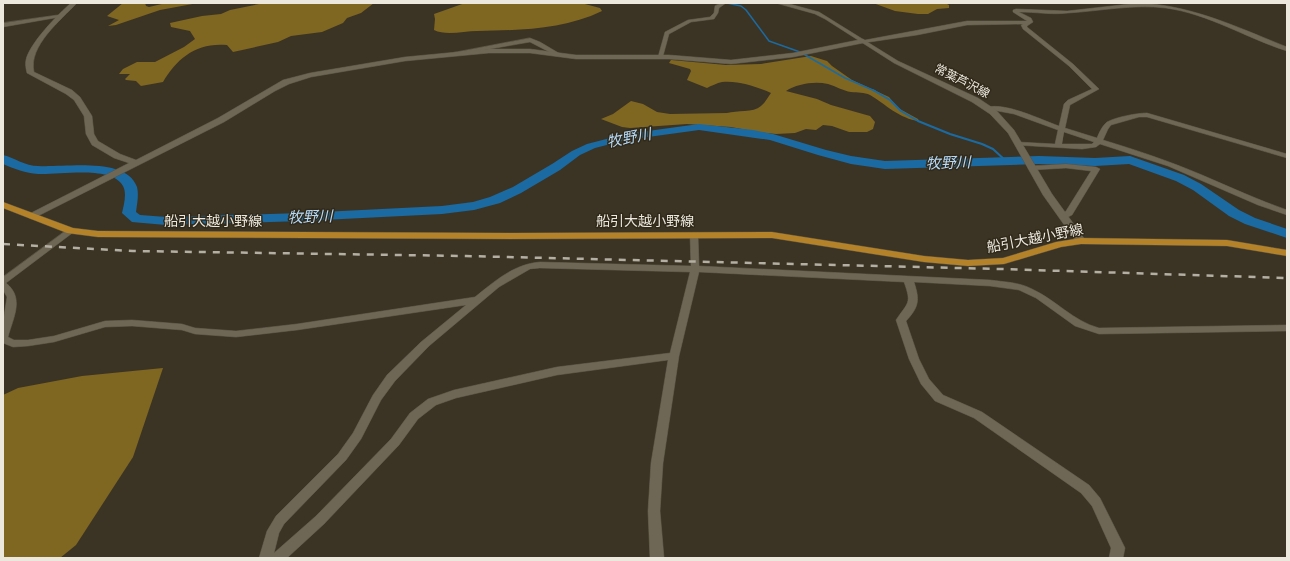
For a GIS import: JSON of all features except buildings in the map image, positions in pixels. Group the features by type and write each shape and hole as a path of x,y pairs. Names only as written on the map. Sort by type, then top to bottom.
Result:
{"main road":[{"name":"船引大越小野線","path":"3,205 71,231 98,234 772,235 924,259 968,263 1004,261 1060,244 1081,241 1227,243 1287,253"}],"street":[{"path":"74,3 58,16 34,49 29,60 31,74 69,92 77,99 88,116 90,134 94,142 118,156 136,163"},
{"path":"660,56 667,34 690,21 712,18 716,13 717,7 724,3"},
{"name":"常葉芦沢線","path":"780,3 822,15 896,62 964,94 989,108 1006,125 1048,195 1081,241"},
{"path":"1029,22 1029,19 1015,11 1066,12 1097,9 1123,4 1150,5 1166,7 1212,18 1287,49"},
{"path":"3,25 58,16"},
{"path":"32,216 221,120 272,89 286,82 310,75 379,62 489,51 523,51 576,57 660,56 708,61 744,62 792,55 967,23 1029,22"},
{"path":"1029,22 1024,25 1024,28 1071,65 1096,89 1070,101 1067,104 1058,145"},
{"path":"450,54 530,40 559,55"},
{"path":"989,108 1007,110 1062,130 1161,161 1264,205 1287,213"},
{"path":"1018,144 1082,147 1094,146 1099,141 1105,128 1109,124 1139,115 1147,115 1287,156"},
{"path":"1032,168 1066,166 1096,169 1069,213 1064,217"},
{"path":"3,281 71,231"},
{"path":"657,558 654,511 657,463 674,356 695,269 694,235"},
{"path":"266,558 273,531 280,520 342,457 358,436 377,398 391,378 426,344 479,300 516,272 528,266 540,265 695,269 990,283 1014,286 1029,291 1074,322 1087,328 1099,331 1287,328"},
{"path":"908,279 914,297 910,310 901,320 914,359 925,381 939,398 978,415 1085,489 1096,502 1118,548 1116,558"},
{"path":"3,285 8,289 12,297 9,320 3,338 13,344 28,344 54,339 105,324 132,323 182,327 195,331 236,334 297,327 479,300"},
{"path":"278,558 320,520 394,442 414,416 432,402 454,394 557,371 674,356"}],"shaded area":[{"path":"123,3 145,3 146,6 149,7 166,3 198,3 160,10 116,25 108,26 119,20 107,16"},
{"path":"264,3 374,3 361,13 347,18 343,23 322,32 291,36 278,42 233,52 227,45 206,46 197,49 181,59 163,82 141,86 136,81 125,79 130,74 119,74 123,69 137,62 155,62 184,47 195,39 190,31 171,27 170,23 202,16 221,14 230,10"},
{"path":"465,3 581,3 600,8 602,11 572,22 541,28 449,33 434,30 434,14"},
{"path":"873,3 945,3 949,5 949,8 937,9 928,14 918,14 895,11"},
{"path":"811,56 827,61 852,80 889,97 898,108 919,121 912,120 893,111 868,94 848,91 828,84 817,83 800,85 786,91 870,116 875,122 873,129 867,132 849,132 832,126 823,125 816,130 806,129 795,133 776,134 731,127 687,124 630,128 622,127 601,119 613,114 631,101 643,104 657,112 670,114 727,113 754,110 765,102 771,93 754,86 734,82 722,82 707,88 687,80 691,71 690,69 669,63 671,60 726,65 761,64"},
{"path":"163,368 133,457 76,545 60,558 3,558 3,395 18,388 82,376"}],"waterway":[{"path":"727,3 741,6 746,10 769,41 800,52 845,78 874,91"},
{"path":"874,91 890,100 901,111 918,121 950,134 982,144 993,149 1006,161"},
{"name":"牧野川","path":"3,159 20,166 38,170 88,169 114,173 124,178 130,186 131,196 129,213 137,219 166,221 302,217 442,210 474,206 495,200 517,190 556,167 576,153 591,146 626,137 699,127 753,133 773,137 822,153 851,160 885,165 1039,160 1095,162 1130,160 1180,178 1197,187 1234,213 1250,221 1287,234"}],"railway":[{"path":"3,244 133,251 466,256 1000,269 1287,278"}]}
